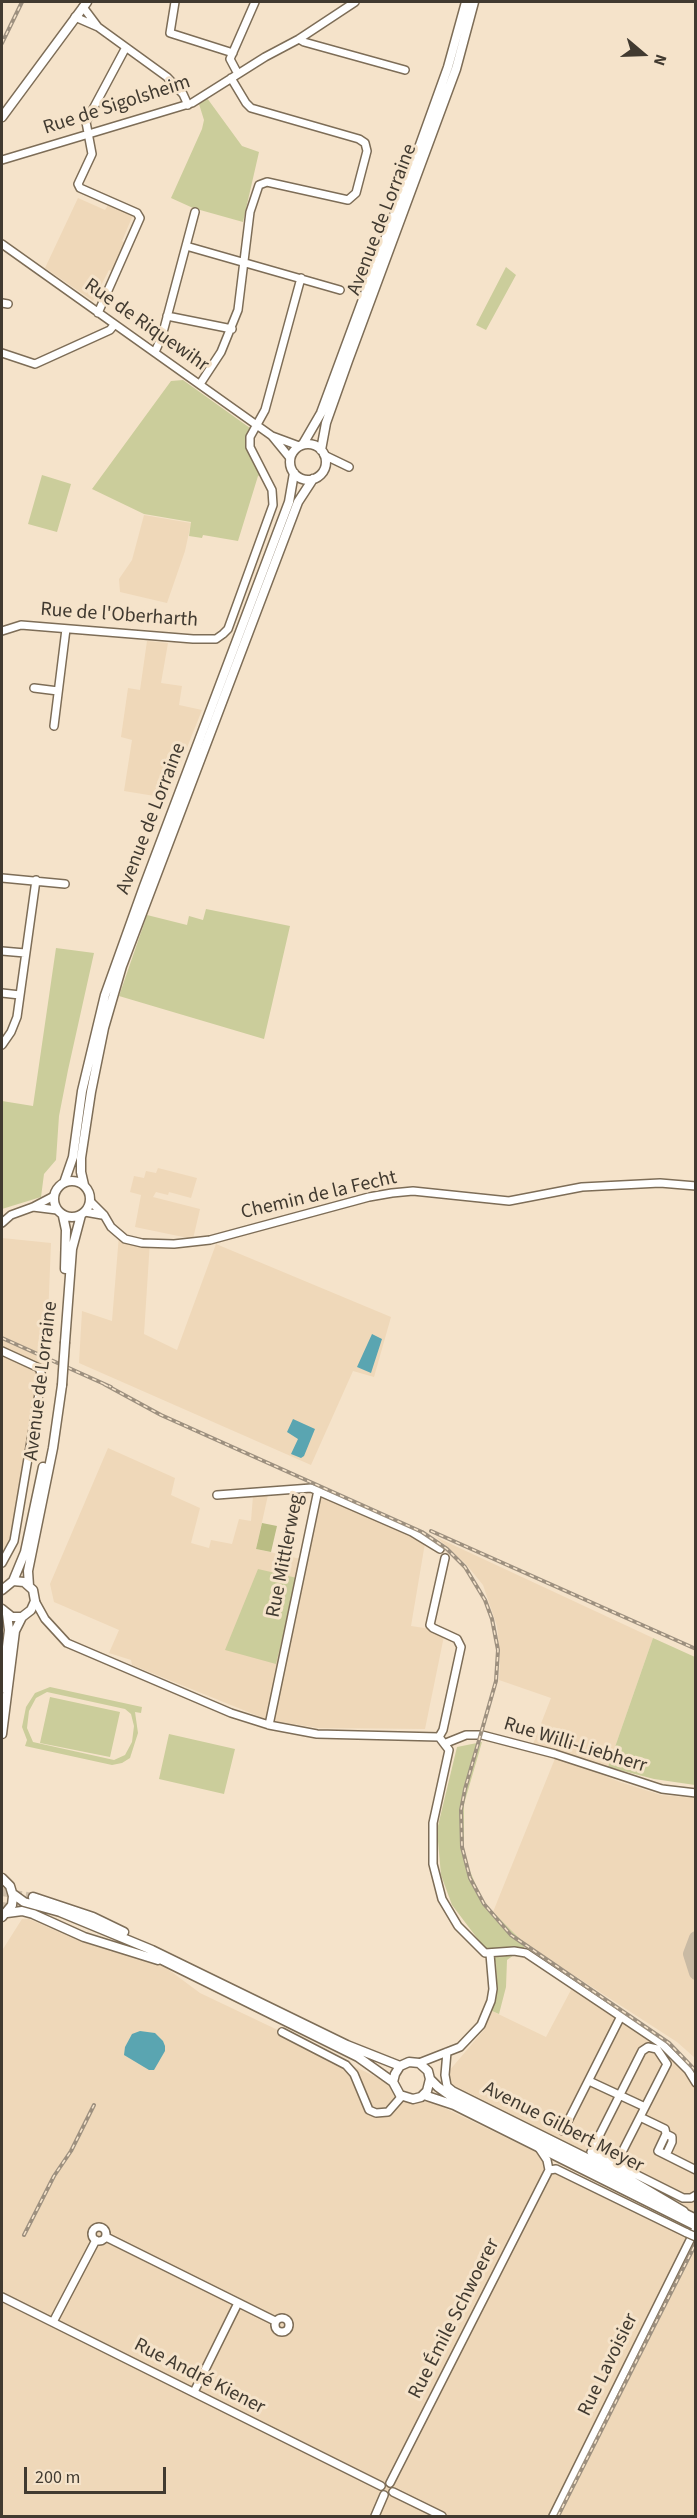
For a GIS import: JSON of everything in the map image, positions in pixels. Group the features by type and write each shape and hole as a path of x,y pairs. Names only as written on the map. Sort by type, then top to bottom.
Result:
{"main road":[{"name":"Avenue de Lorraine","path":"64,1183 73,1157 82,1091 105,994 289,502 294,473 291,458 321,413 432,114 448,68 466,2"},
{"name":"Avenue de Lorraine","path":"84,1185 81,1158 91,1092 104,1028 122,966 297,502 313,479 321,474 325,465 323,452 326,423 456,69 474,2"},
{"path":"2,117 85,4"},
{"path":"301,445 311,444 323,452"},
{"path":"294,473 303,479 313,479"},
{"path":"74,1181 84,1185 90,1195 90,1201 83,1214 69,1218 60,1213 54,1196 60,1186 74,1181"},
{"name":"Avenue de Lorraine","path":"60,1213 66,1230 63,1341"},
{"name":"Avenue de Lorraine","path":"29,1586 29,1563 57,1426 72,1249 83,1214"},
{"name":"Avenue de Lorraine","path":"13,1581 28,1538 59,1384"},
{"path":"2,1590 13,1581 19,1581 29,1586 35,1601 15,1631 2,1734"},
{"path":"2,1688 9,1630 4,1612 25,1615"},
{"path":"3,1878 13,1894 24,1902 60,1912 152,1950"},
{"path":"3,1916 12,1905 13,1894"},
{"path":"33,1897 52,1901 93,1917 152,1950 347,2045 400,2066"},
{"path":"3,1916 22,1911 33,1914 84,1937 167,1964"},
{"path":"42,1912 115,1940 358,2057 393,2082 397,2092 402,2096"},
{"path":"393,2082 400,2066 409,2062 418,2063"},
{"name":"Avenue Gilbert Meyer","path":"418,2063 438,2087 456,2100 693,2225"},
{"path":"424,2095 429,2087 429,2075"},
{"name":"Avenue Gilbert Meyer","path":"402,2096 413,2099 424,2095 454,2105 693,2225"}],"street":[{"path":"175,2 170,33 233,53"},
{"path":"238,74 230,59 255,2"},
{"name":"Rue de Sigolsheim","path":"2,160 188,105 299,39 355,2"},
{"path":"85,4 98,27"},
{"path":"75,17 98,27 167,77 183,94 188,105"},
{"path":"299,39 405,70"},
{"path":"98,312 140,218 137,213 80,188 78,184 92,154 86,122 125,48"},
{"path":"200,384 221,352 238,310 245,263 246,235 250,212 259,185 267,182 348,200 356,193 367,148 359,139 251,108 246,104 231,78"},
{"path":"155,352 162,336 195,212"},
{"name":"Rue de Riquewihr","path":"2,244 272,436 291,458"},
{"path":"186,246 340,290"},
{"name":"Rue de l'Oberharth","path":"2,631 21,625 216,639 228,629 273,505 272,490 250,447 250,437 266,410 301,278"},
{"path":"167,316 232,328"},
{"path":"2,353 35,364 110,330 114,325"},
{"name":"Rue de Riquewihr","path":"272,436 301,445"},
{"path":"323,452 336,462 349,467"},
{"path":"325,465 336,462"},
{"path":"54,726 66,629"},
{"path":"34,688 58,691"},
{"path":"2,878 65,884"},
{"path":"2,1045 15,1023 36,880"},
{"path":"2,951 25,953"},
{"path":"2,993 20,995"},
{"name":"Chemin de la Fecht","path":"90,1201 104,1215 111,1227 125,1239 142,1243 174,1244 210,1240 369,1197 392,1193 413,1191 509,1201 582,1187 660,1183 696,1185"},
{"path":"2,1223 11,1215 54,1196"},
{"path":"33,1207 60,1213"},
{"path":"83,1214 104,1215"},
{"path":"2,1350 39,1368 42,1376 14,1541 2,1563"},
{"name":"Rue Mittlerweg","path":"217,1494 304,1488 318,1490 269,1725"},
{"path":"318,1490 412,1532 440,1549"},
{"path":"439,1737 443,1730 461,1647 457,1639 430,1625 445,1558"},
{"path":"35,1601 45,1619 61,1638 79,1649 231,1713 269,1725 317,1734 433,1735 439,1737 446,1743 449,1750 433,1823 433,1864 442,1899 458,1926 480,1950 490,1954 514,1951 526,1953 662,2044 688,2070 696,2083"},
{"path":"25,1615 45,1619"},
{"name":"Rue Willi-Liebherr","path":"446,1743 466,1735 482,1735 555,1754 662,1790 696,1793"},
{"path":"418,2063 460,2047 481,2025 487,2013 493,1989 490,1954"},
{"path":"568,2149 563,2131 621,2016"},
{"path":"282,2032 346,2065 354,2074 369,2110 376,2113 387,2112 402,2096"},
{"path":"616,2164 667,2064 657,2049 648,2047 642,2051 591,2152 683,2198 691,2198 696,2194"},
{"name":"Avenue Gilbert Meyer","path":"447,2052 445,2075 447,2086 677,2205 693,2225"},
{"path":"429,2075 434,2058"},
{"path":"589,2081 645,2108"},
{"path":"640,2117 665,2129 666,2134 658,2151 696,2170"},
{"path":"544,2137 563,2131"},
{"path":"538,2148 547,2160 549,2170 556,2169 693,2225 696,2237"},
{"path":"603,2166 616,2164"},
{"path":"616,2164 628,2178"},
{"name":"Rue Émile Schwoerer","path":"390,2483 549,2170"},
{"name":"Rue Lavoisier","path":"553,2517 693,2225"},
{"path":"95,2227 105,2228 106,2237 103,2241 96,2240 92,2235 95,2227"},
{"path":"106,2237 275,2321"},
{"path":"53,2322 96,2240"},
{"name":"Rue André Kiener","path":"2,2297 381,2486"},
{"path":"194,2392 238,2302"},
{"path":"375,2517 384,2495 381,2486 390,2483 393,2492"},
{"path":"384,2495 393,2492 442,2517"}],"shaded area":[{"path":"78,198 105,210 108,205 133,215 122,241 126,243 113,272 109,270 93,301 45,268"},
{"path":"144,515 191,523 185,551 167,603 120,592 119,579 132,560"},
{"path":"147,641 168,643 161,683 182,686 179,705 202,710 167,798 124,791 132,740 121,737 128,688 140,690"},
{"path":"158,1168 197,1178 191,1198 169,1192 168,1195 156,1192 153,1197 200,1209 193,1239 135,1227 141,1195 130,1192 134,1176 144,1178 146,1171 156,1173"},
{"path":"119,1235 150,1241 144,1334 177,1350 216,1244 391,1317 374,1377 353,1371 311,1465 79,1363 82,1311 112,1321"},
{"path":"2,1238 51,1243 46,1367 34,1452 17,1543 2,1564"},
{"path":"108,1448 175,1478 171,1495 200,1508 191,1543 209,1548 211,1540 232,1544 239,1519 251,1521 253,1496 268,1495 256,1549 301,1559 316,1493 425,1543 411,1626 431,1629 444,1636 425,1729 318,1728 268,1720 132,1665 131,1660 109,1653 119,1630 54,1602 50,1584"},
{"path":"436,1537 653,1638 608,1767 533,1744 551,1698 499,1680 500,1657 497,1626 483,1585 465,1563"},
{"path":"556,1756 620,1782 661,1795 695,1798 695,2058 677,2042 524,1943 493,1912"},
{"path":"22,1919 29,1919 77,1940 165,1967 200,1993 389,2083 396,2097 406,2102 432,2102 542,2155 549,2173 556,2173 695,2242 695,2516 2,2516 2,1973 3,1949"},
{"path":"572,1988 660,2045 686,2073 695,2088 695,2214 667,2196 461,2094 449,2085 449,2071 483,2031 492,2011 546,2037"}],"green space":[{"path":"207,98 242,146 259,152 243,222 193,208 171,198 202,129 204,120 199,104"},
{"path":"506,267 516,275 486,330 476,325"},
{"path":"183,380 250,428 247,448 261,475 258,476 238,541 203,535 202,538 189,536 191,522 144,514 92,489 171,381"},
{"path":"42,475 71,484 57,532 28,524"},
{"path":"206,909 290,926 264,1039 119,996 147,915 187,925 189,916 203,920"},
{"path":"56,948 94,953 59,1116 56,1160 44,1174 41,1197 2,1209 2,1101 33,1106"},
{"path":"262,1523 277,1526 271,1552 256,1549"},
{"path":"258,1569 297,1578 276,1664 225,1650"},
{"path":"653,1638 695,1657 695,1785 654,1779 608,1767"},
{"path":"50,1687 142,1707 141,1713 135,1712 138,1733 130,1758 112,1765 25,1746 27,1740 22,1727 26,1707 35,1693","holes":["47,1692 125,1709 131,1714 134,1726 132,1742 125,1755 114,1760 33,1742 27,1728 29,1711 36,1698"]},
{"path":"50,1697 120,1712 110,1757 40,1743"},
{"path":"169,1734 235,1749 224,1794 159,1779"},
{"path":"482,1742 464,1804 464,1848 469,1869 482,1899 524,1943 524,1956 514,1955 507,1960 506,1987 499,2014 492,2011 497,1988 496,1963 452,1905 441,1875 437,1830 457,1747"}],"water":[{"path":"372,1334 382,1339 371,1373 357,1367"},
{"path":"293,1419 315,1429 304,1456 301,1458 291,1454 298,1439 287,1432"},
{"path":"140,2031 155,2033 165,2046 165,2051 154,2070 149,2070 124,2055 125,2047 132,2034"}],"taxiway":[{"path":"696,1938 690,1954 696,1973"}],"tunnel":[{"path":"2,1892 33,1897"},
{"path":"2,1906 42,1912"}],"railway":[{"path":"2,43 22,2"},
{"path":"2,1338 111,1387"},
{"path":"104,1384 161,1415 422,1532 447,1549 465,1567 485,1600 492,1619 498,1650 496,1681 461,1810 462,1847 470,1878 484,1904 511,1935 669,2043 696,2071"},
{"path":"431,1531 696,1649"},
{"path":"24,2235 94,2105"},
{"path":"558,2516 696,2243"}]}
